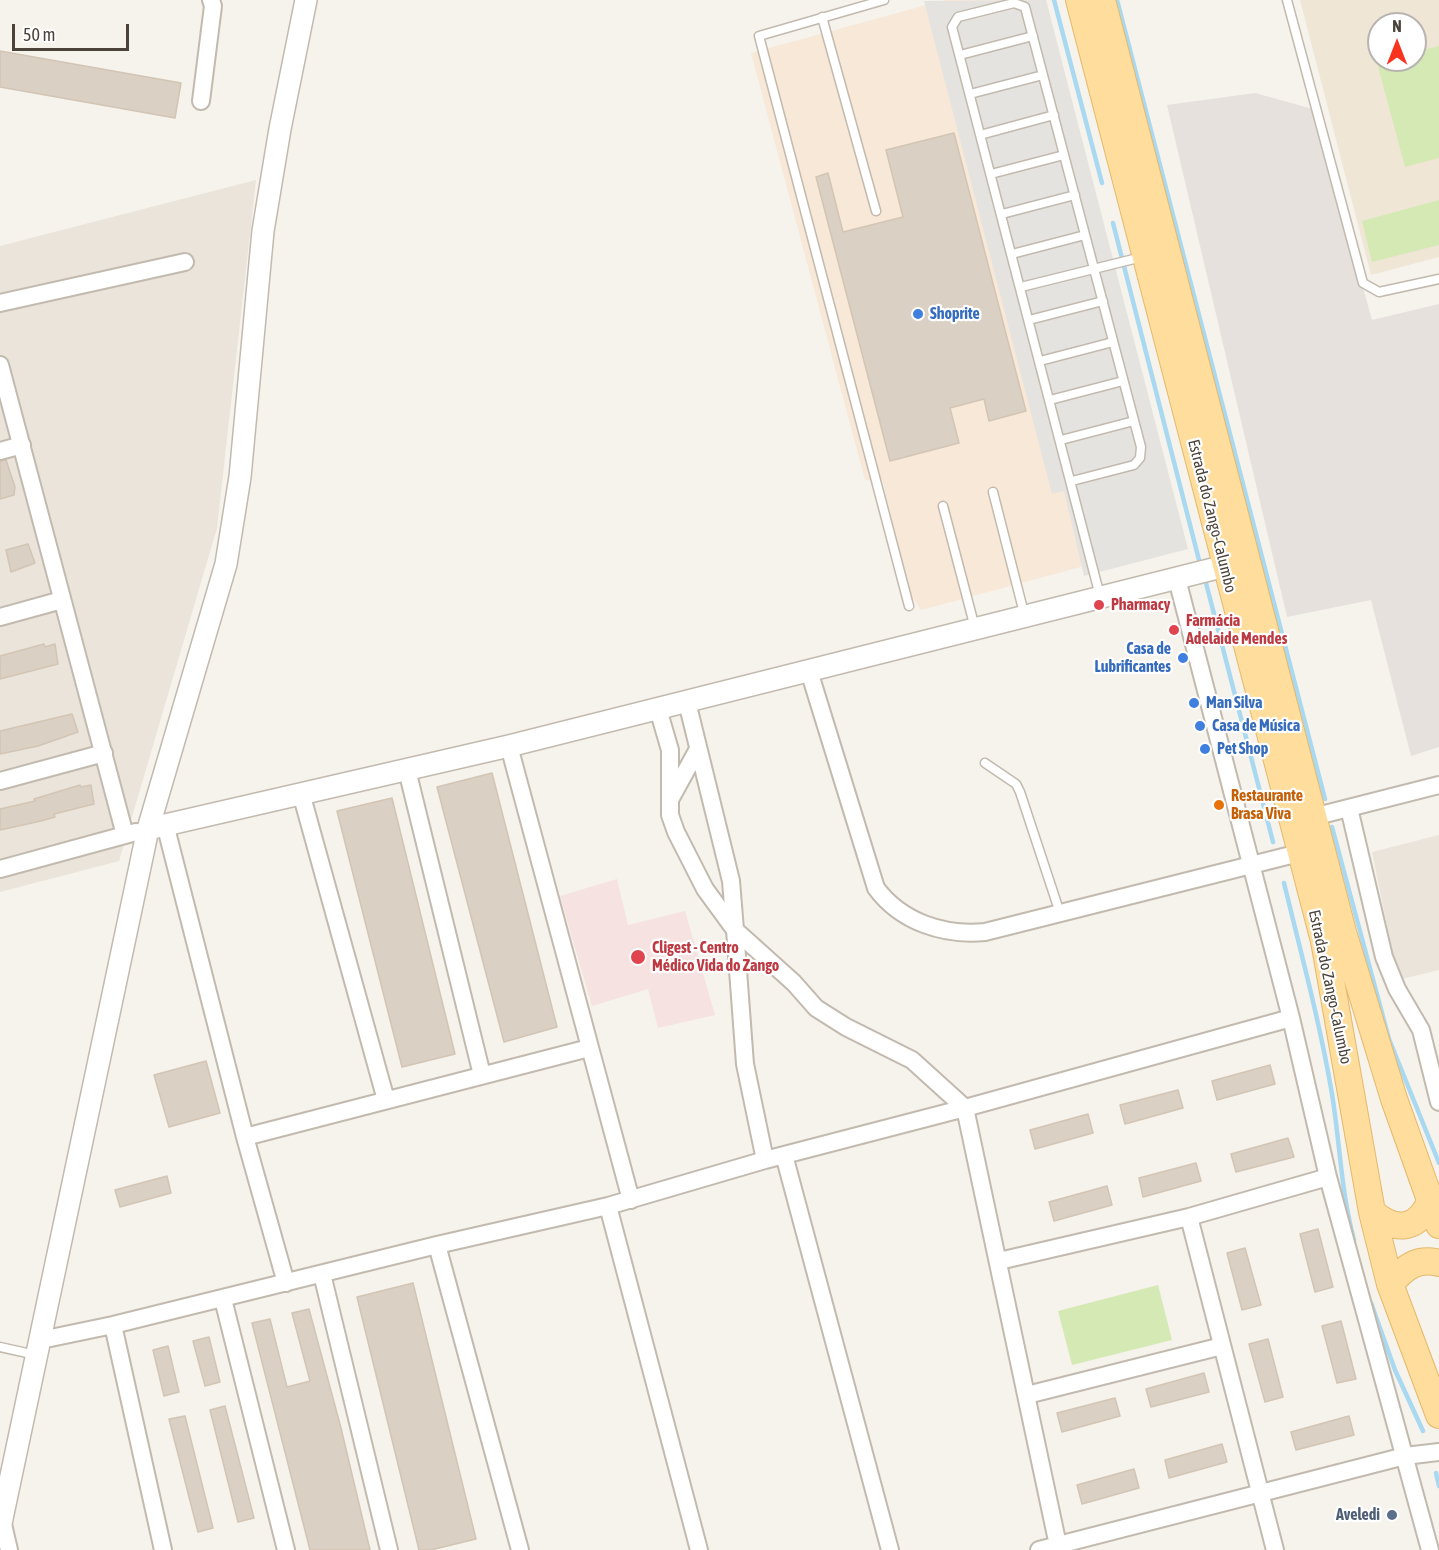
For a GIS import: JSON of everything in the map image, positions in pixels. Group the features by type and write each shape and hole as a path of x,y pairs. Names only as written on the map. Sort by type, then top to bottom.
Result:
{"main road":[{"name":"Estrada do Zango-Calumbo","path":"1079,0 1137,258 1202,573 1283,857 1323,941 1338,1010 1372,1212 1390,1284 1439,1415"},
{"path":"1102,0 1330,813 1362,999 1439,1225"},
{"path":"1372,1212 1383,1222 1407,1226 1426,1211 1431,1200"},
{"path":"1390,1284 1405,1268 1419,1262 1439,1263"}],"street":[{"path":"201,101 210,38 211,0"},
{"path":"9,1550 1,1524 39,1347 157,827 226,564 233,528 263,231 280,129 306,0"},
{"path":"0,303 185,262"},
{"path":"0,365 125,835"},
{"path":"0,451 22,446"},
{"path":"0,868 157,827 658,710 1202,573 1252,865 1328,1177 1430,1550"},
{"path":"0,617 62,600"},
{"path":"809,671 876,888 885,902 901,914 924,925 969,934 985,932 1283,857"},
{"path":"687,702 731,881 745,1064 765,1160"},
{"path":"658,710 669,750 670,815 676,832 705,889 735,930 794,982 816,1008 846,1027 912,1059 965,1108 1058,1547"},
{"path":"509,746 631,1200"},
{"path":"670,799 698,749"},
{"path":"669,750 708,789"},
{"path":"0,781 104,753"},
{"path":"406,770 482,1075"},
{"path":"1439,785 1330,813 1397,989 1421,1030 1439,1102"},
{"path":"301,794 386,1100"},
{"path":"157,827 286,1283"},
{"path":"39,1347 113,1325 631,1200 765,1160 965,1108 1291,1018"},
{"path":"245,1137 589,1048"},
{"path":"784,1155 890,1550"},
{"path":"999,1261 1189,1217 1328,1177"},
{"path":"608,1206 699,1550"},
{"path":"1189,1217 1275,1550"},
{"path":"437,1245 520,1550"},
{"path":"322,1274 389,1550"},
{"path":"223,1299 286,1550"},
{"path":"113,1325 163,1550"},
{"path":"1027,1395 1221,1346"},
{"path":"1039,1550 1058,1547 1405,1456 1439,1452"}],"lane":[{"path":"884,0 759,36 909,606"},
{"path":"1287,0 1364,283 1379,292 1439,279"},
{"path":"1072,481 1134,465 1140,458 1141,447 1025,7 1018,4 958,17 952,27 1072,481 1100,598"},
{"path":"822,17 876,211"},
{"path":"960,55 1033,36"},
{"path":"970,94 1043,75"},
{"path":"980,135 1054,116"},
{"path":"991,174 1064,155"},
{"path":"1002,214 1075,195"},
{"path":"1012,254 1085,235"},
{"path":"1021,287 1137,258"},
{"path":"1029,320 1102,301"},
{"path":"1040,360 1113,342"},
{"path":"1050,400 1123,381"},
{"path":"1061,440 1134,421"},
{"path":"993,492 1026,617"},
{"path":"943,506 975,630"},
{"path":"985,763 1016,784 1020,792 1060,913"},
{"path":"0,1347 39,1347"}],"shaded area":[{"name":"Shoprite","path":"945,0 1046,0 1184,539 921,610 905,586 883,481 865,480 751,53"},
{"path":"1046,0 1188,549 1084,576 1064,491 1052,494 924,1"},
{"path":"1300,0 1439,0 1439,257 1371,275"},
{"path":"1255,93 1313,109 1372,320 1439,304 1439,747 1411,756 1371,600 1287,617 1167,105"},
{"path":"256,180 217,528 119,861 0,892 0,246"},
{"path":"1439,835 1439,970 1398,980 1372,852"},
{"name":"Cligest - Centro Médico Vida do Zango","path":"617,879 628,925 685,911 715,1015 658,1028 648,989 592,1006 560,896"}],"green space":[{"path":"1439,46 1439,158 1405,167 1379,72 1427,72 1427,49"},
{"path":"1439,200 1439,245 1372,262 1362,221"},
{"path":"1158,1285 1172,1340 1072,1365 1058,1311"}],"building":[{"path":"0,51 181,83 175,118 0,87"},
{"path":"954,133 1026,411 989,421 984,399 950,408 959,443 890,461 816,177 828,173 843,232 903,217 886,150"},
{"path":"6,460 15,487 14,495 0,499 0,461"},
{"path":"28,544 35,563 11,572 6,550"},
{"path":"44,644 45,647 55,644 58,664 0,679 0,656"},
{"path":"72,714 78,732 38,746 0,754 0,731"},
{"path":"492,773 557,1027 504,1042 437,787"},
{"path":"80,785 81,787 91,785 94,804 54,814 55,817 41,821 0,830 0,809 35,801 34,799"},
{"path":"392,798 455,1054 402,1067 337,811"},
{"path":"206,1061 220,1113 169,1127 154,1075"},
{"path":"1270,1065 1275,1084 1217,1100 1212,1081"},
{"path":"1178,1090 1183,1108 1125,1124 1120,1105"},
{"path":"1088,1114 1093,1133 1035,1149 1030,1130"},
{"path":"1288,1138 1294,1157 1236,1172 1231,1154"},
{"path":"1196,1163 1201,1181 1143,1197 1139,1178"},
{"path":"167,1176 171,1193 120,1207 115,1190"},
{"path":"1107,1186 1112,1205 1054,1221 1049,1202"},
{"path":"1318,1229 1333,1287 1315,1292 1300,1234"},
{"path":"1245,1248 1261,1305 1242,1310 1227,1253"},
{"path":"413,1283 476,1539 431,1550 419,1550 357,1297"},
{"path":"309,1309 341,1428 370,1550 310,1550 252,1323 270,1319 287,1387 310,1381 292,1313"},
{"path":"1341,1321 1356,1379 1337,1383 1322,1326"},
{"path":"209,1337 220,1382 205,1386 193,1341"},
{"path":"1268,1339 1283,1397 1265,1402 1249,1344"},
{"path":"168,1346 179,1392 164,1396 153,1350"},
{"path":"1204,1373 1209,1392 1151,1407 1146,1389"},
{"path":"1115,1398 1120,1416 1062,1432 1057,1413"},
{"path":"225,1406 254,1518 238,1522 210,1410"},
{"path":"185,1416 213,1528 198,1532 169,1419"},
{"path":"1349,1416 1354,1435 1296,1450 1291,1432"},
{"path":"1222,1444 1227,1462 1169,1478 1165,1460"},
{"path":"1134,1469 1139,1488 1082,1504 1077,1485"}],"waterway":[{"path":"1054,0 1102,183"},
{"path":"1117,0 1325,799"},
{"path":"1113,223 1200,564"},
{"path":"1206,583 1273,842"},
{"path":"1332,827 1389,1039 1439,1163"},
{"path":"1284,883 1327,1067 1346,1204 1354,1240"},
{"path":"1371,1303 1395,1370 1423,1431"},
{"path":"1436,1473 1439,1486"}],"place":[{"name":"Shoprite","path":"918,314"},
{"name":"Pharmacy","path":"1099,605"},
{"name":"Farmácia Adelaide Mendes","path":"1174,630"},
{"name":"Casa de Lubrificantes","path":"1183,658"},
{"name":"Man Silva","path":"1194,703"},
{"name":"Casa de Música","path":"1200,726"},
{"name":"Pet Shop","path":"1205,749"},
{"name":"Restaurante Brasa Viva","path":"1219,805"},
{"name":"Cligest - Centro Médico Vida do Zango","path":"638,957"},
{"name":"Aveledi","path":"1392,1515"}]}
